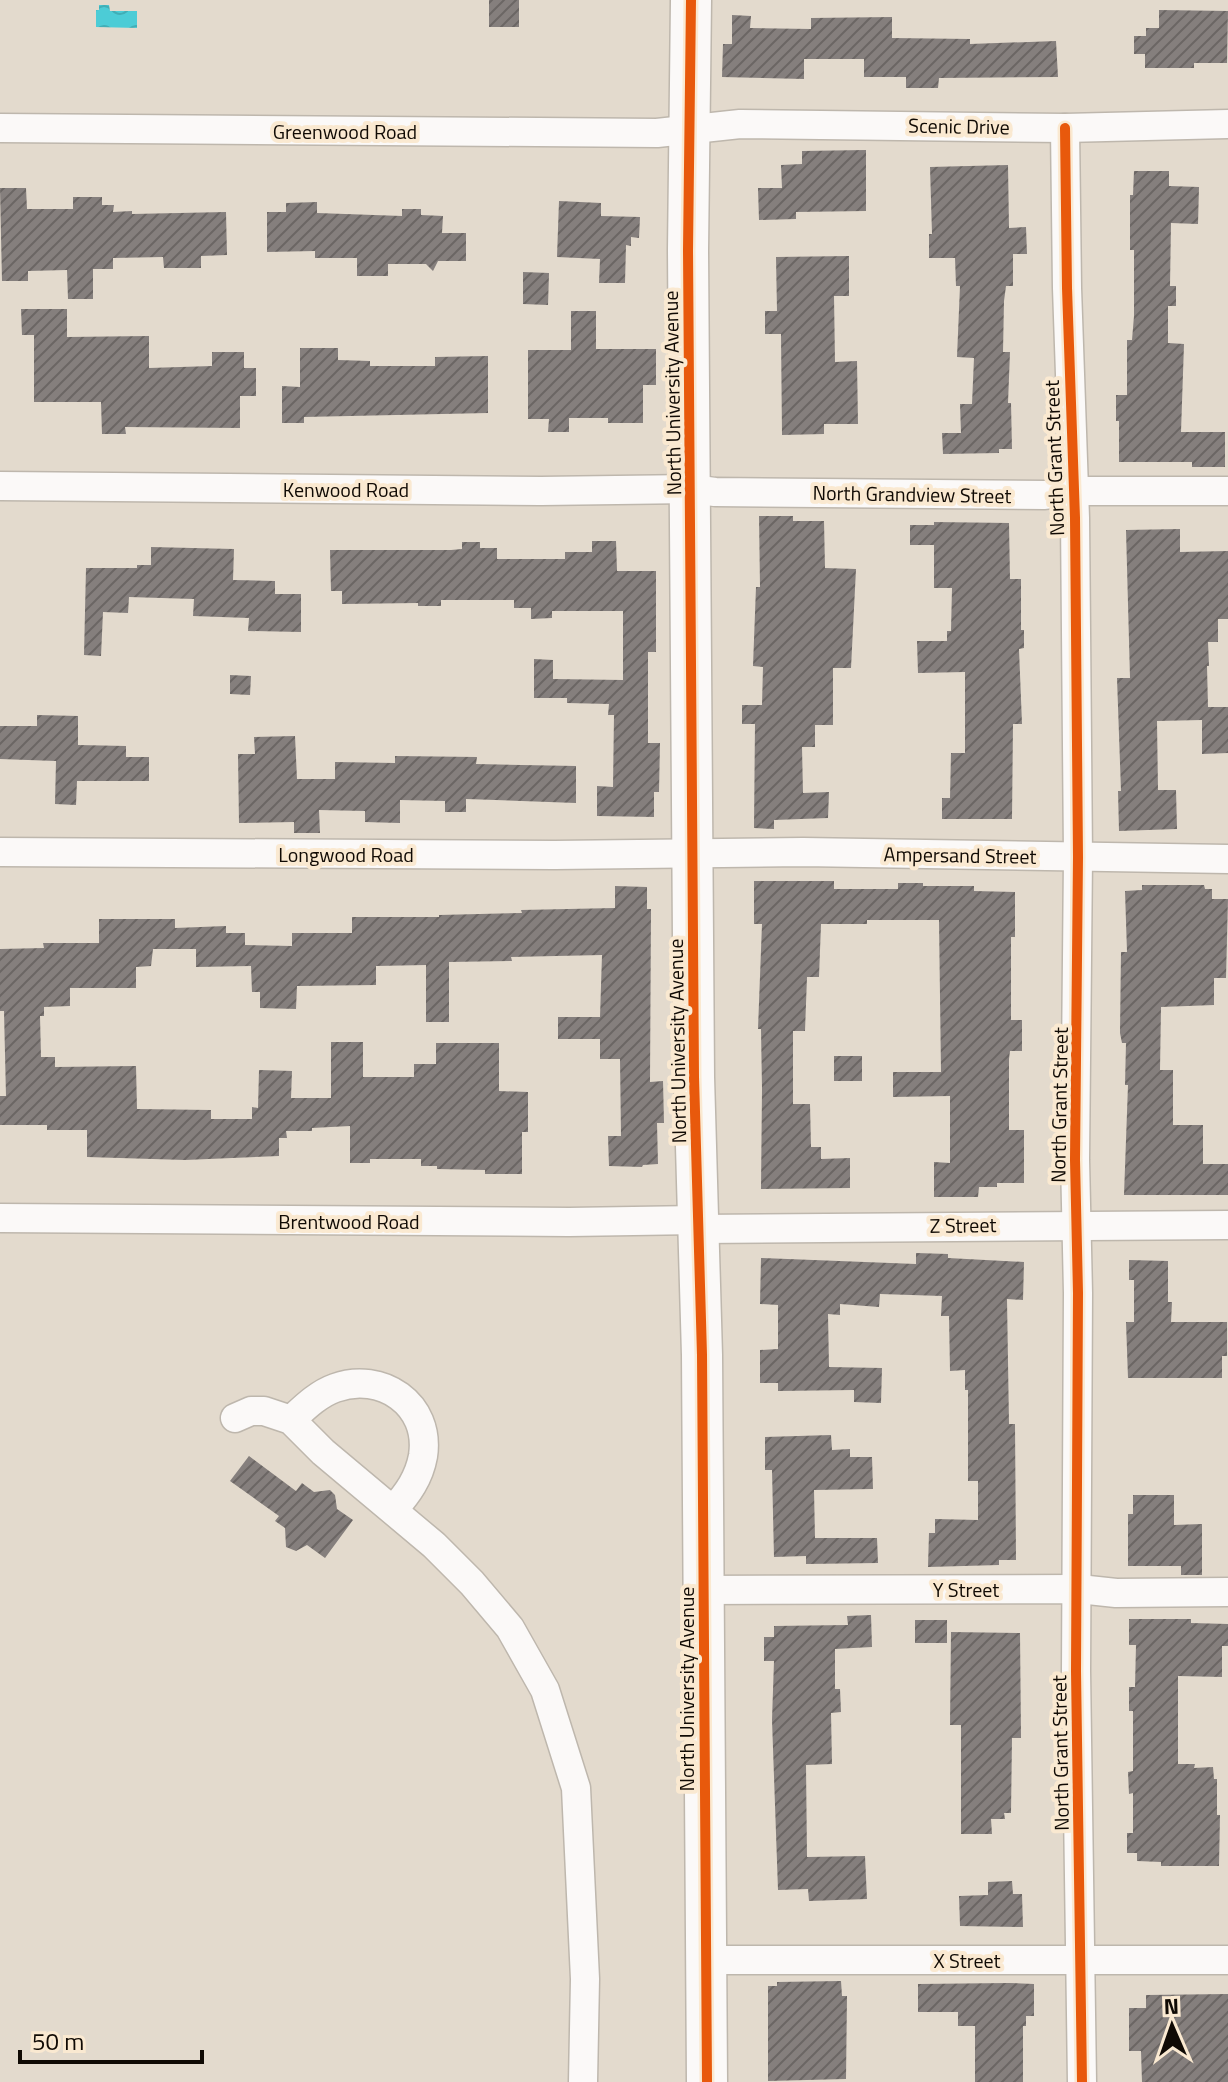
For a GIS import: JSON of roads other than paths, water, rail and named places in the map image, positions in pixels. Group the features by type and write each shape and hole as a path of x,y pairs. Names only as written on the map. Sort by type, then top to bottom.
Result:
{"street":[{"name":"North University Avenue","path":"691,0 688,250 707,2082"},
{"name":"Scenic Drive","path":"690,129 740,124 1065,128 1228,124"},
{"name":"Greenwood Road","path":"0,128 657,133 690,129"},
{"name":"North Grant Street","path":"1065,128 1078,857 1075,1160 1079,1589 1076,1671 1082,2082"},
{"name":"Kenwood Road","path":"0,486 541,491 692,489"},
{"name":"North Grandview Street","path":"692,489 715,492 1045,495 1073,491 1228,491"},
{"name":"Longwood Road","path":"0,852 539,855 693,852"},
{"name":"Ampersand Street","path":"693,852 1228,859"},
{"name":"Brentwood Road","path":"0,1218 699,1225"},
{"name":"Z Street","path":"699,1225 1228,1225"},
{"path":"291,1420 318,1397 347,1384 377,1384 404,1400 421,1426 423,1454 416,1479 394,1509"},
{"path":"235,1418 251,1411 264,1411 291,1420 323,1452 394,1509 472,1583 510,1628 545,1690 576,1788 586,2035 583,2082"},
{"name":"Y Street","path":"703,1590 1079,1589 1116,1593 1228,1592"},
{"name":"X Street","path":"707,1960 1228,1960"}],"water":[{"path":"99,5 109,5 110,11 137,11 137,28 96,27"}]}
